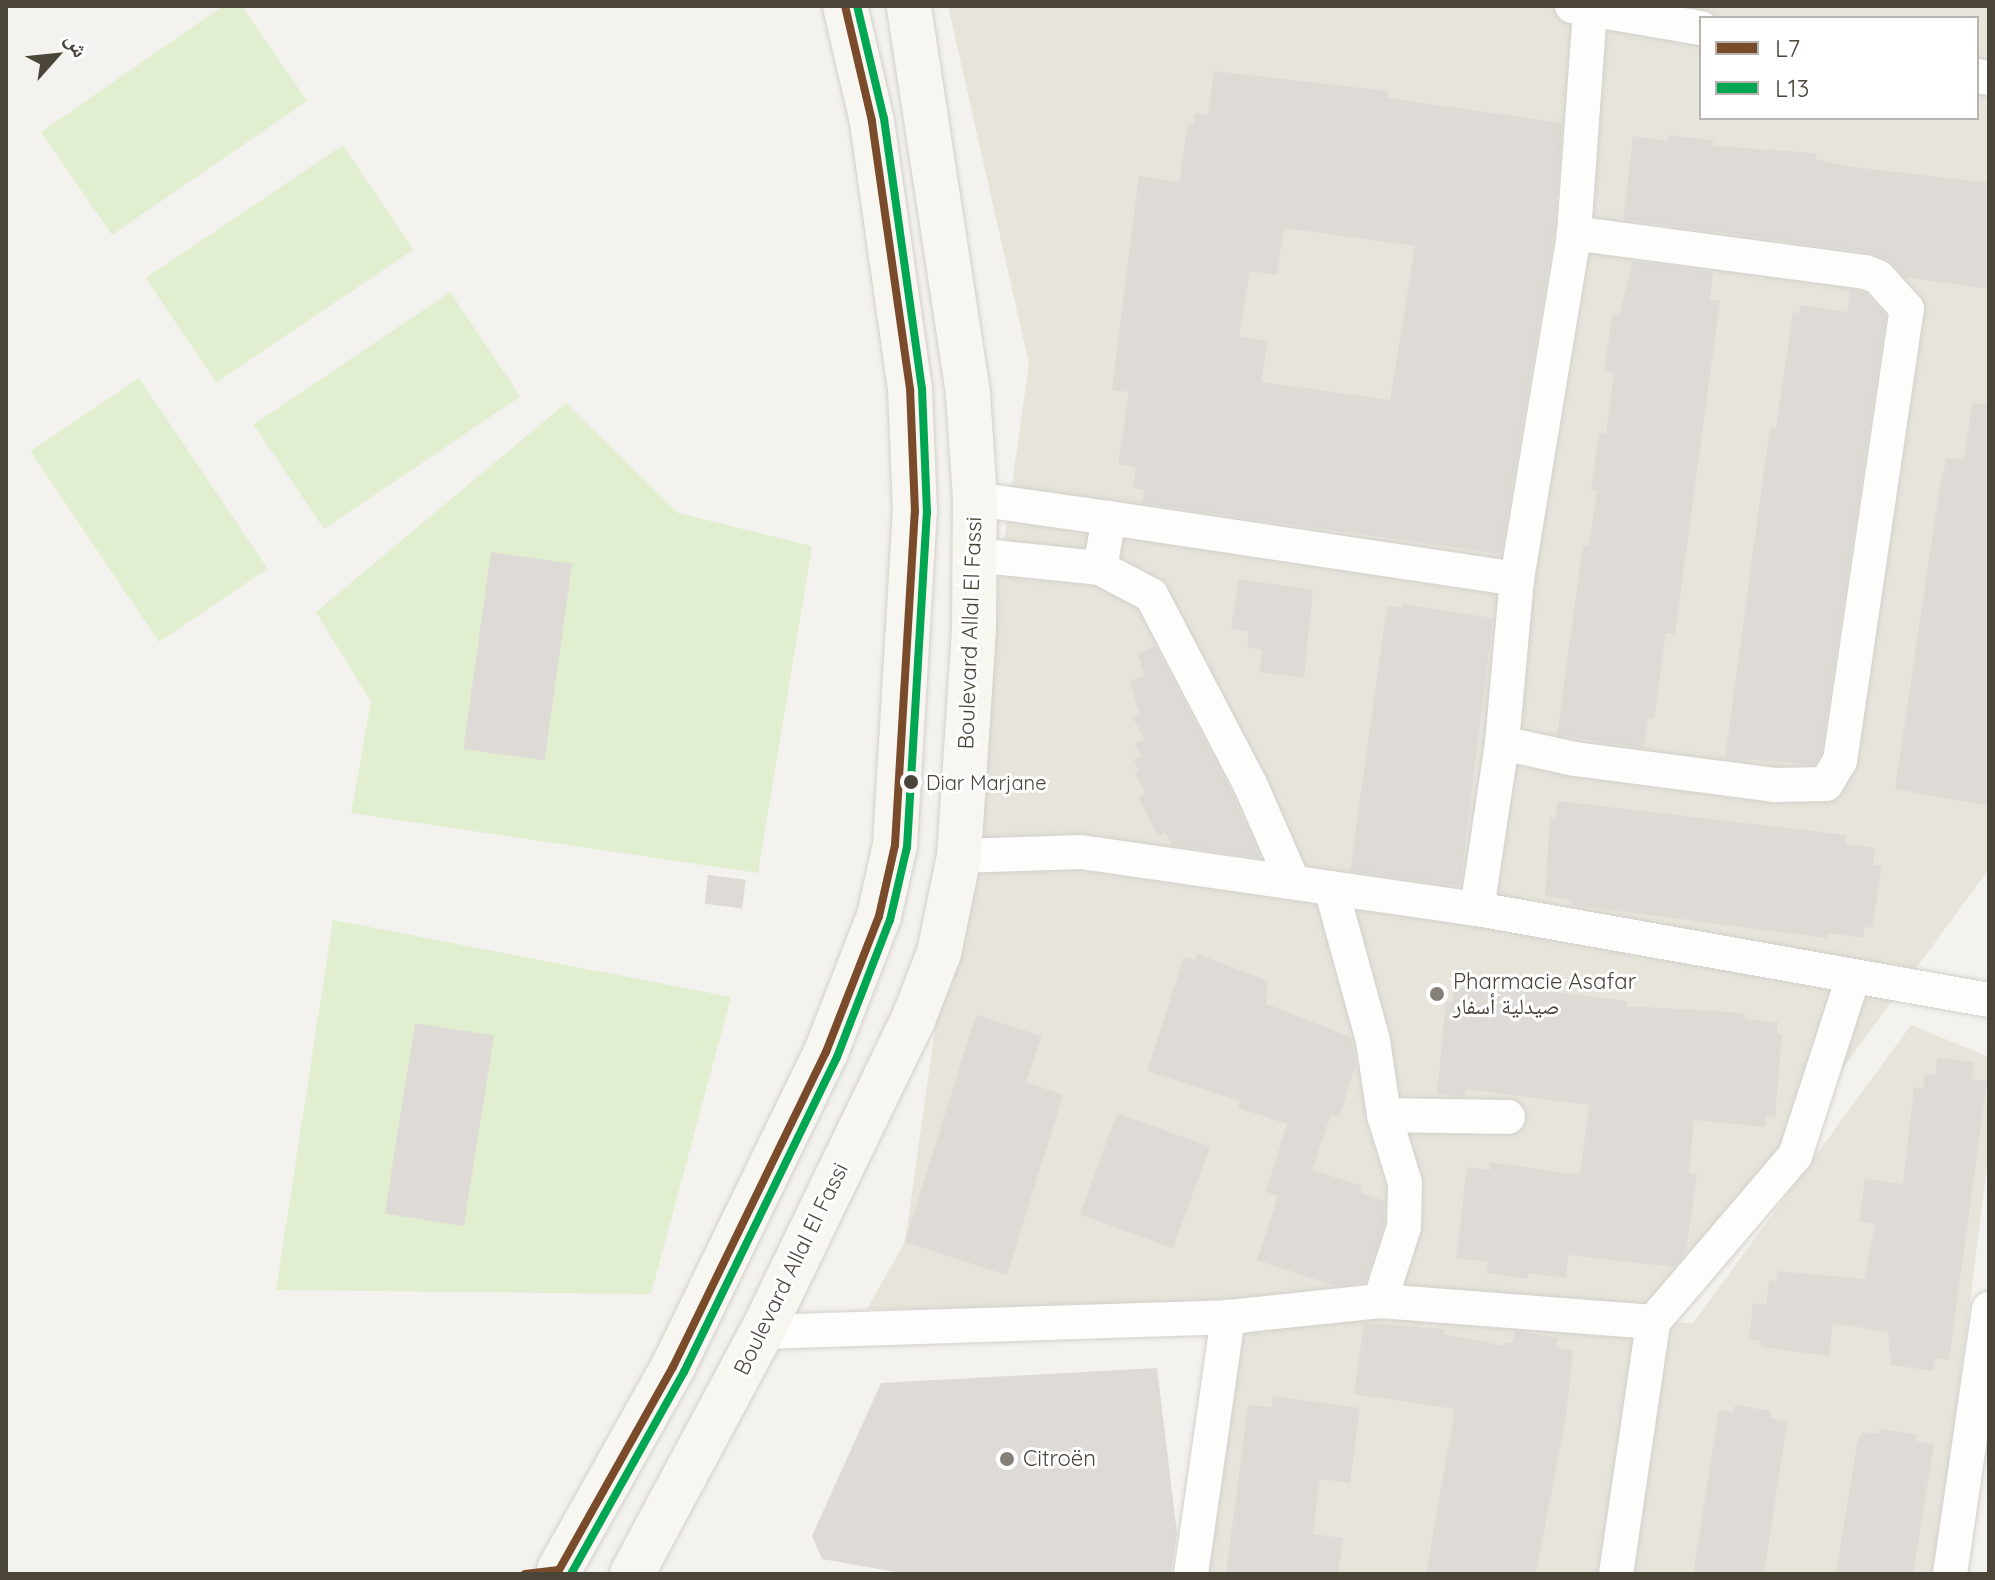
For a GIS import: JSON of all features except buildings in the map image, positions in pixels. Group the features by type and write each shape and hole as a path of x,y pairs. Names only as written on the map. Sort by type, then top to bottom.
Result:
{"main road":[{"path":"552,1573 673,1367 826,1052 879,916 895,845 915,512 910,389 872,121 845,6"},
{"name":"Boulevard Allal El Fassi","path":"632,1574 762,1332 913,1020 939,953 959,856 975,499 966,377 909,6"}],"street":[{"path":"1477,909 1502,743 1517,579 1574,233 1581,8 1699,28"},
{"path":"1502,743 1575,759 1774,785 1826,784 1840,761 1907,309 1885,283 1865,272 1574,233"},
{"path":"975,499 1517,579"},
{"path":"1100,568 1109,518"},
{"path":"974,555 1100,568 1151,595 1250,784 1293,882"},
{"path":"959,856 1081,852 1477,909 1989,1000"},
{"path":"1331,888 1373,1041 1384,1115 1405,1183 1405,1212 1392,1272 1380,1301"},
{"path":"1616,1574 1653,1322 1795,1156 1853,977"},
{"path":"1384,1115 1508,1117"},
{"path":"762,1332 1228,1317 1380,1301 1653,1322"},
{"path":"1950,1574 1989,1309"},
{"path":"1191,1574 1228,1317"}],"shaded area":[{"path":"948,6 1989,6 1989,869 1661,1316 867,1309 905,1242 1029,364"},
{"path":"1911,1025 1989,1057 1989,1150 1936,1574 1208,1574 1226,1318 1693,1323"}],"green space":[{"path":"223,6 242,6 307,101 112,235 41,132"},
{"path":"343,145 413,249 216,383 146,278"},
{"path":"450,292 520,396 324,529 254,425"},
{"path":"139,378 268,569 159,642 30,451"},
{"path":"566,403 678,513 812,546 758,873 351,813 371,702 316,612"},
{"path":"333,920 731,997 651,1294 276,1290"}],"transit line":[{"name":"L7","path":"525,1574 559,1570 673,1367 826,1052 879,916 895,845 915,512 910,389 872,121 845,6"},
{"name":"L13","path":"571,1574 684,1372 837,1057 890,920 907,847 927,513 922,389 884,119 857,6"}],"place":[{"name":"Diar Marjane","path":"911,782"},
{"name":"Pharmacie Asafar صيدلية أسفار","path":"1437,994"},
{"name":"Citroën","path":"1007,1459"}]}
